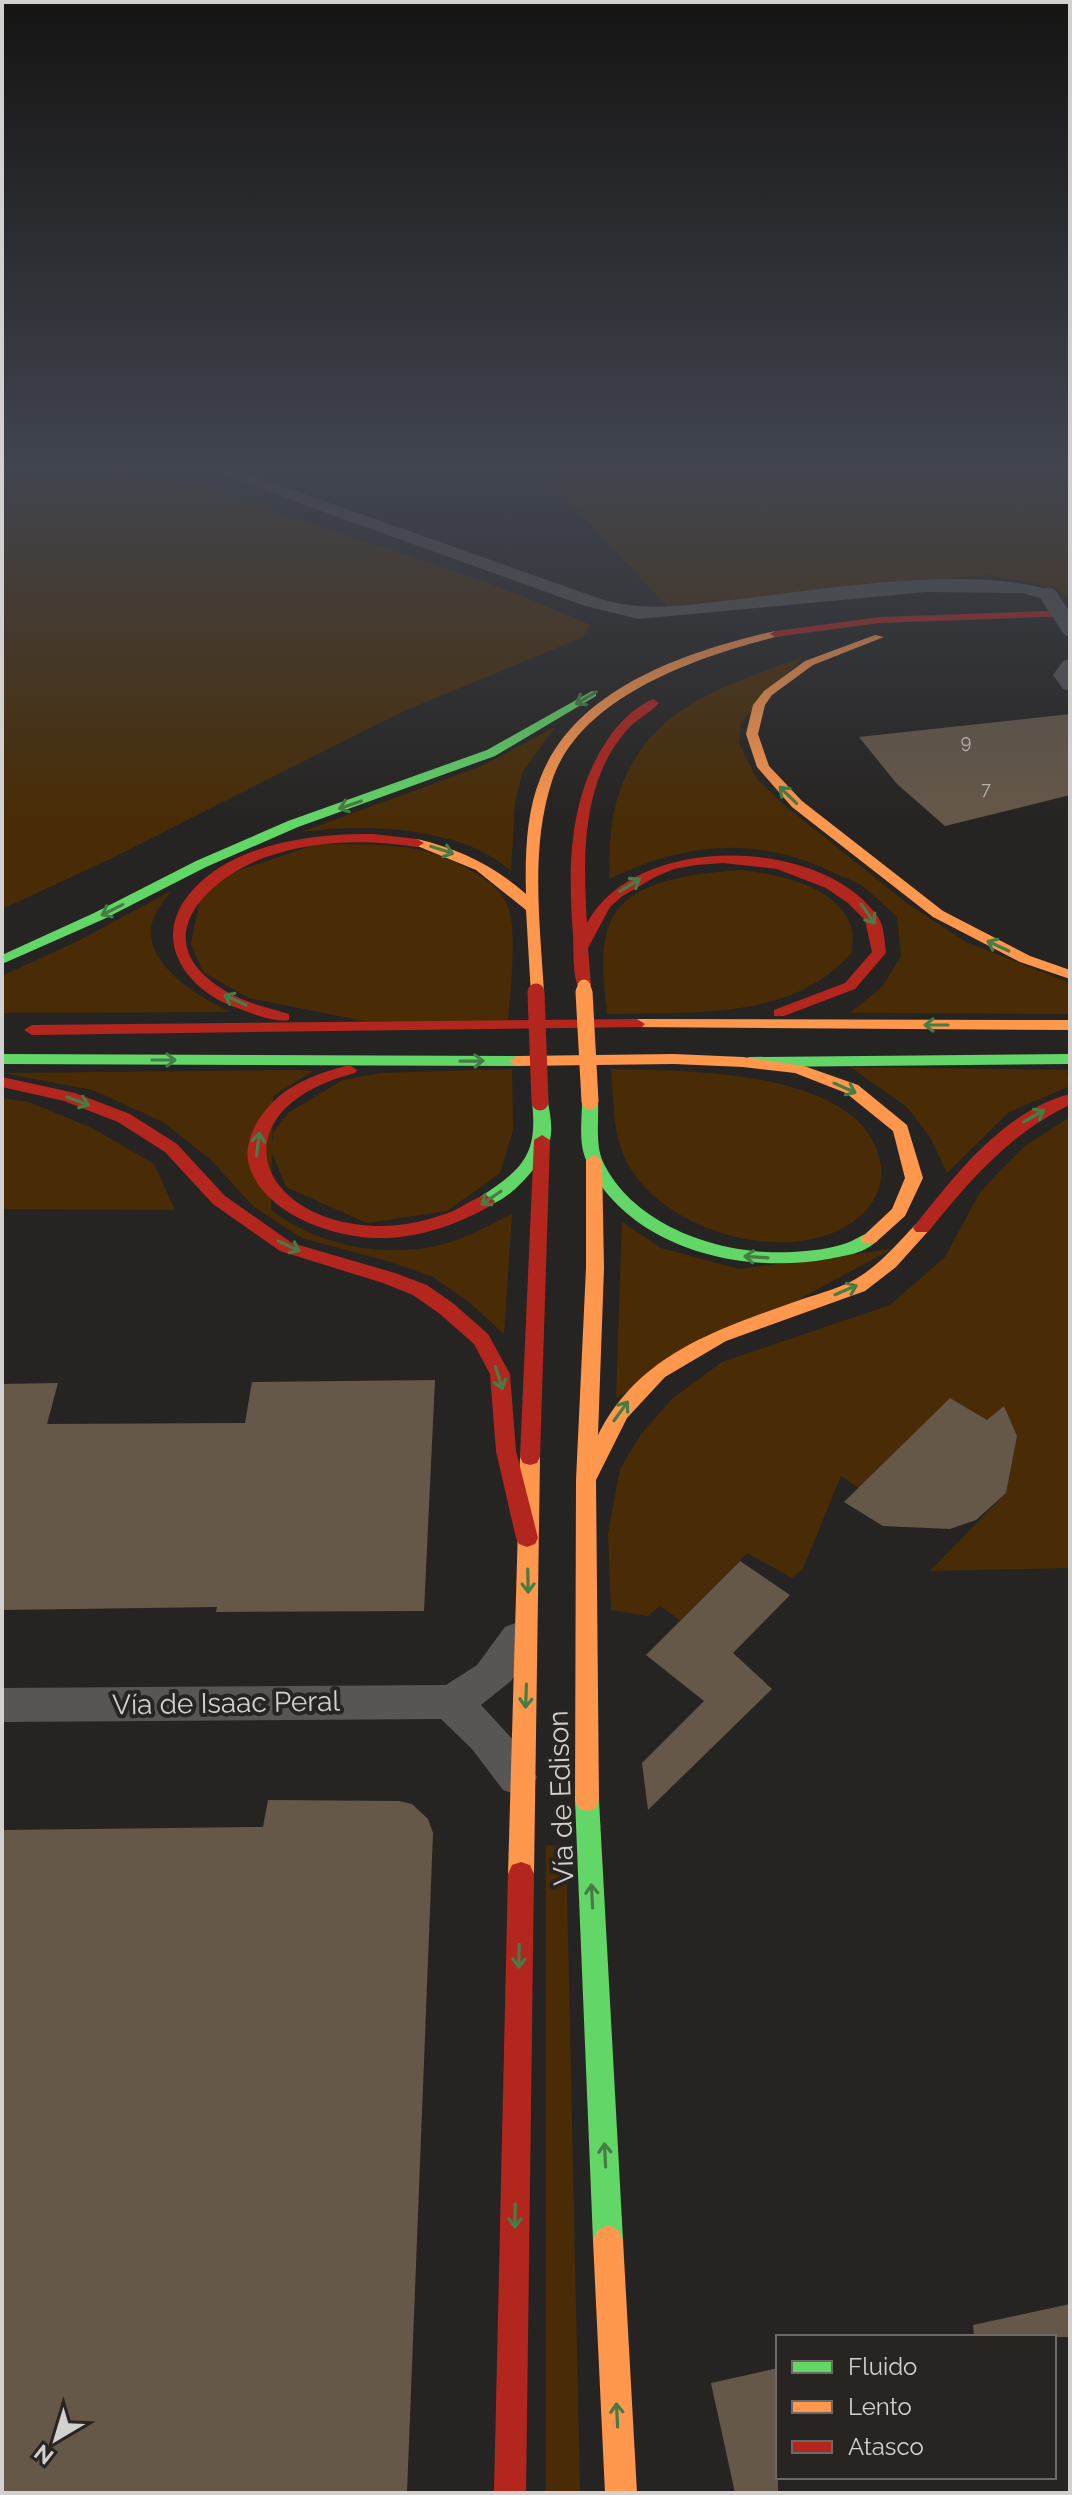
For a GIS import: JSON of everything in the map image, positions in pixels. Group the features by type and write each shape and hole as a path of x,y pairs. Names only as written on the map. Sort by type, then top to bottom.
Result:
{"main road":[{"path":"2,960 201,864 293,824 491,753 649,665 683,660 749,640 865,620 1070,613"},
{"path":"741,661 803,644 884,633 1070,626"},
{"path":"884,633 874,640 809,663 768,693 759,705 752,734 763,767 817,821 927,907 989,942 1070,975"},
{"name":"Vía de Edison","path":"510,2493 522,1785 528,1618 527,1538 538,1171 542,1140 534,871 546,778 568,741 596,712 638,683 683,660"},
{"name":"Vía de Edison","path":"621,2493 586,1787 586,1480 595,1268 594,1160 578,853 582,803 592,771 611,739 644,709 666,696"},
{"path":"337,1026 283,1017 239,1003 207,985 188,967 178,945 178,922 190,900 212,880 239,863 272,850 315,840 392,839 430,846 492,871 534,910"},
{"path":"583,945 598,914 614,895 633,882 678,865 711,859 746,859 810,873 855,898 872,915 879,933 879,952 873,967 857,983 804,1006 737,1023"},
{"path":"18,1030 737,1023 1070,1025"},
{"path":"2,1045 1070,1041"},
{"path":"2,1059 394,1062 1070,1059"},
{"path":"394,1062 335,1073 300,1087 277,1104 261,1126 255,1151 260,1172 273,1191 289,1206 315,1220 355,1231 403,1230 458,1218 496,1196 522,1171 542,1140"},
{"path":"594,1160 623,1200 665,1232 720,1252 753,1259 830,1255 857,1247 880,1232 899,1212 914,1178 901,1129 852,1089 798,1069 743,1062"},
{"path":"2,1082 69,1097 124,1118 171,1148 219,1200 286,1247 389,1278 420,1290 447,1309 481,1339 500,1374 506,1451 527,1538"},
{"path":"586,1480 605,1434 625,1404 659,1371 717,1335 850,1290 876,1275 920,1234 972,1165 1029,1118 1070,1099"}],"street":[{"path":"562,588 637,614 921,588"},
{"path":"1035,588 1049,596 1070,626"},
{"path":"1070,665 1062,675 1070,685"},
{"name":"Vía de Isaac Peral","path":"2,1705 449,1702 480,1687 499,1672 528,1618"},
{"path":"449,1702 476,1723 500,1749 522,1785"}],"shaded area":[{"path":"2,588 502,588 590,625 583,637 397,714 110,859 2,909"},
{"path":"650,588 849,588 667,606"},
{"path":"1055,588 1070,588 1070,598"},
{"path":"803,657 741,722 739,744 757,779 784,805 908,904 966,942 1070,983 1070,1014 850,1013 883,986 901,956 897,917 861,886 803,860 775,852 720,848 665,858 609,879 614,812 625,777 641,749 684,708 740,680"},
{"path":"555,727 523,771 515,802 511,871 490,856 466,845 411,831 353,828 301,832 482,766"},
{"path":"317,844 416,849 462,865 490,883 507,904 512,928 508,1021 364,1021 249,998 203,972 191,944 200,898 232,873"},
{"path":"742,870 805,884 833,901 844,912 851,926 852,952 828,974 801,991 771,1001 705,1012 607,1014 603,959 607,930 620,907 631,897 660,883 694,875"},
{"path":"171,891 152,923 151,938 156,952 176,978 230,1012 2,1013 2,976 78,941"},
{"path":"850,1067 1070,1070 1067,1073 1070,1086 1009,1112 947,1173 930,1137 907,1107"},
{"path":"512,1069 513,1130 500,1173 447,1211 367,1223 286,1187 271,1150 274,1132 288,1113 343,1080 380,1073"},
{"path":"611,1069 726,1075 809,1093 844,1110 869,1134 881,1166 881,1182 875,1197 853,1222 826,1235 796,1241 763,1241 730,1235 698,1224 670,1208 646,1188 628,1164 616,1130"},
{"path":"313,1071 273,1096 271,1210 307,1232 327,1239 368,1249 389,1250 442,1245 473,1234 512,1214 504,1334 469,1302 433,1277 302,1238 253,1206 210,1159 163,1122 93,1090 2,1073"},
{"path":"2,1098 29,1102 94,1129 154,1164 175,1210 2,1209"},
{"path":"1070,1117 1070,1568 930,1571 1006,1493 1017,1436 1004,1406 987,1420 950,1398 859,1488 841,1476 803,1568 792,1578 747,1553 680,1620 660,1606 648,1616 611,1610 608,1534 620,1469 641,1434 672,1399 722,1362 890,1305 945,1257 979,1194 995,1176 1025,1146"},
{"path":"622,1222 661,1248 739,1269 892,1249 616,1398"},
{"path":"546,1845 566,1846 580,2493 546,2493"}],"building":[{"path":"1070,714 1070,795 945,826 897,784 859,737"},
{"path":"435,1380 424,1611 216,1612 217,1607 2,1610 2,1384 58,1383 47,1424 245,1423 252,1382"},
{"path":"950,1398 987,1420 1004,1406 1017,1436 1006,1493 976,1520 950,1529 883,1526 844,1502"},
{"path":"740,1561 790,1595 733,1653 772,1689 648,1810 642,1763 704,1701 646,1655"},
{"path":"268,1800 399,1801 412,1804 428,1819 433,1833 407,2493 2,2493 2,1830 263,1827"},
{"path":"1070,2304 1070,2337 974,2335 973,2325"},
{"path":"776,2368 778,2493 735,2493 711,2383"}],"traffic: fast":[{"path":"2,960 99,916 201,864 293,824 491,753 592,694"},
{"path":"2,1059 517,1061"},
{"path":"749,1062 1070,1059"},
{"path":"590,1101 595,1162 612,1189 635,1211 663,1229 726,1253 760,1258 792,1258 841,1251 869,1239"},
{"path":"486,1201 519,1175 538,1149 543,1131 540,1102"},
{"path":"587,1800 608,2240"}],"traffic: slow":[{"path":"536,992 532,885 535,831 546,779 560,750 582,724 610,701 642,682 711,652 775,634"},
{"path":"879,637 809,663 768,693 759,705 752,734 763,767 797,804 938,914 1025,959 1070,975"},
{"path":"417,843 451,853 481,867 509,886 534,910"},
{"path":"584,986 590,1101"},
{"path":"637,1024 1070,1025"},
{"path":"517,1061 674,1059 743,1062 798,1069 852,1089 901,1129 914,1178 899,1212 869,1239"},
{"path":"587,1800 586,1480 595,1268 594,1160"},
{"path":"586,1480 619,1413 658,1372 719,1336 858,1286 890,1263 922,1228"},
{"path":"521,1874 530,1457"},
{"path":"608,2240 621,2493"}],"traffic: jam":[{"path":"775,634 880,620 1070,613"},
{"path":"584,986 578,887 581,820 601,758 620,730 653,703"},
{"path":"284,1017 243,1005 213,991 189,966 181,948 179,931 193,898 223,872 284,847 351,837 417,843"},
{"path":"583,945 596,917 610,899 657,870 671,865 723,859 779,866 806,874 831,885 853,900 871,918 879,953 850,986 779,1013"},
{"path":"536,992 540,1102"},
{"path":"32,1030 637,1024"},
{"path":"349,1070 316,1080 286,1098 270,1114 257,1138 257,1160 266,1180 282,1198 328,1223 375,1232 433,1224 486,1201"},
{"path":"2,1082 69,1097 124,1118 171,1148 219,1200 286,1247 389,1278 420,1290 447,1309 481,1339 500,1374 506,1451 527,1538"},
{"path":"922,1228 987,1153 1025,1123 1070,1099"},
{"path":"530,1457 542,1140"},
{"path":"510,2493 521,1874"}]}
